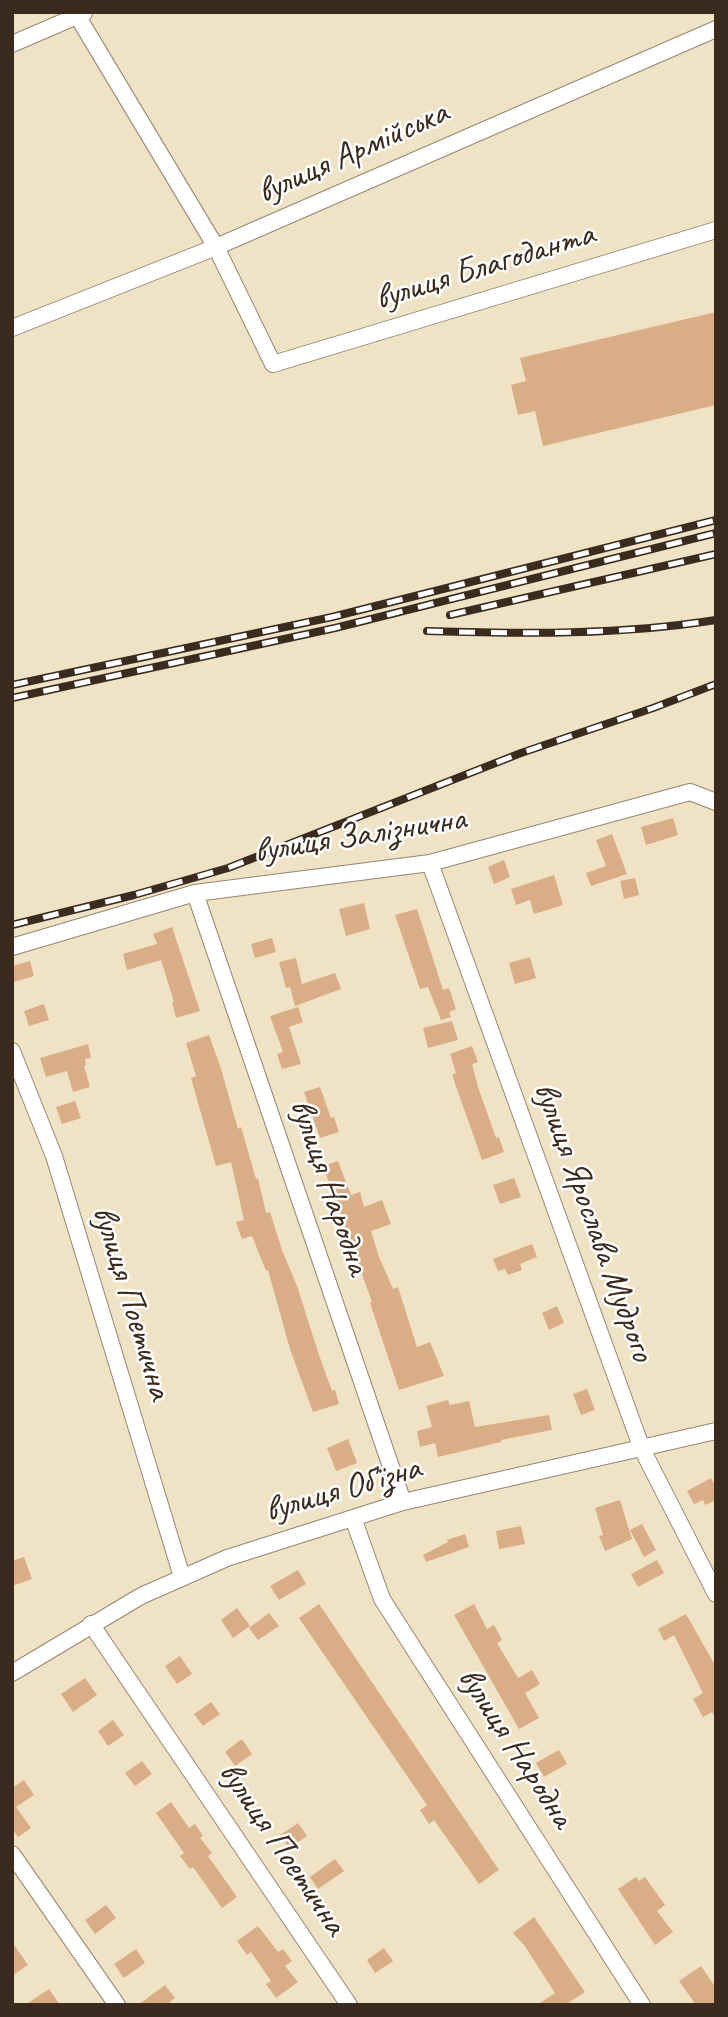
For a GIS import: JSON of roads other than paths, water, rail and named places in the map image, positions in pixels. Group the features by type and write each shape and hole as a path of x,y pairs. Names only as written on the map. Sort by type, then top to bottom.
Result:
{"street":[{"path":"12,44 79,13 216,247"},
{"name":"вулиця Армійська","path":"12,328 216,247 716,29"},
{"name":"вулиця Благоданта","path":"216,247 273,364 716,230"},
{"name":"вулиця Залізнична","path":"12,947 195,893 430,863 690,792 716,802"},
{"name":"вулиця Ярослава Мудрого","path":"430,863 642,1449 716,1594"},
{"name":"вулиця Народна","path":"195,893 403,1502"},
{"name":"вулиця Поетична","path":"12,1051 54,1156 182,1577"},
{"name":"вулиця Об'їзна","path":"12,1673 141,1595 227,1558 403,1502 716,1432"},
{"name":"вулиця Народна","path":"352,1517 382,1599 642,2005"},
{"name":"вулиця Поетична","path":"91,1624 349,2005"},
{"path":"12,1854 117,2005"}],"railway":[{"path":"12,685 332,617 716,520"},
{"path":"12,698 335,628 716,533"},
{"path":"450,615 716,554"},
{"path":"427,631 572,632 716,620"},
{"path":"12,925 134,895 228,868 521,753 716,684"}]}
